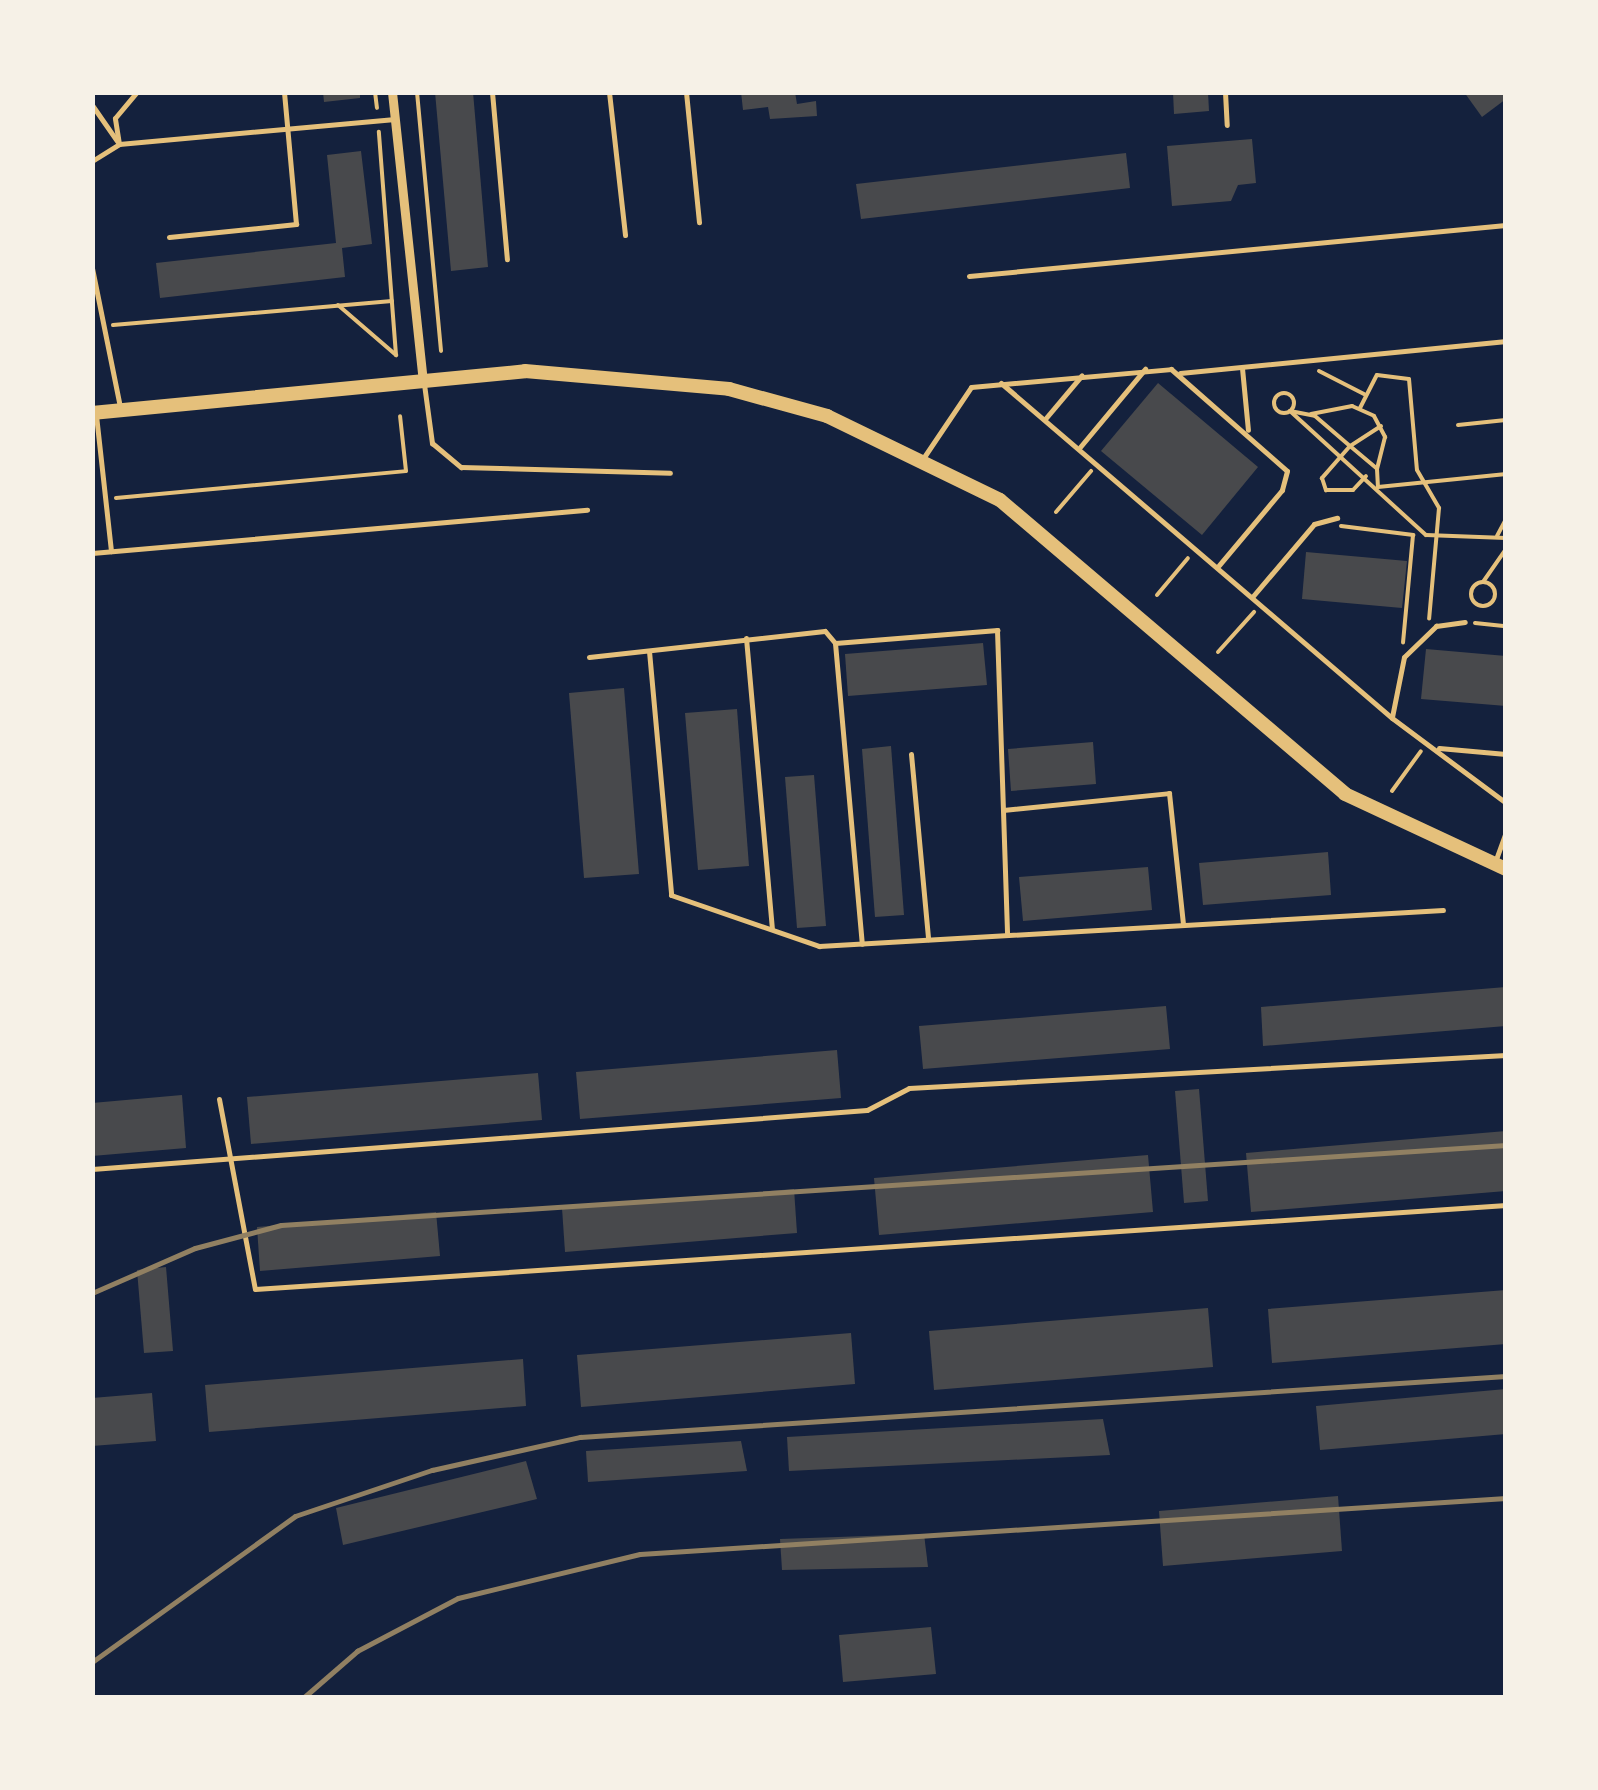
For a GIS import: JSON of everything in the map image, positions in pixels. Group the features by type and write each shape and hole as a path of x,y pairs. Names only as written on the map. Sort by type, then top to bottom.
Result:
{"main road":[{"path":"94,412 524,371 730,389 924,457 1060,546 1270,738 1345,794 1500,867"}],"street":[{"path":"392,92 423,381"}],"lane":[{"path":"118,144 114,118 137,92"},
{"path":"169,237 296,224 284,92"},
{"path":"492,92 507,260"},
{"path":"609,92 625,236"},
{"path":"686,92 699,222"},
{"path":"1225,92 1227,125"},
{"path":"92,105 118,144"},
{"path":"92,161 118,144 395,119"},
{"path":"969,276 1506,225"},
{"path":"92,268 120,410"},
{"path":"924,457 962,392 1001,383 1145,369 1180,373 1506,341"},
{"path":"1242,367 1248,430"},
{"path":"1079,448 1145,369"},
{"path":"1180,373 1284,463 1286,480 1219,565"},
{"path":"1044,420 1082,375"},
{"path":"423,381 432,444 462,467 670,473"},
{"path":"1001,383 1198,547 1392,718 1506,802"},
{"path":"94,412 111,551"},
{"path":"92,553 587,510"},
{"path":"1253,596 1314,524 1336,518"},
{"path":"1392,718 1402,661 1428,633 1465,622"},
{"path":"835,644 997,630 1007,934"},
{"path":"589,657 826,631 835,644 862,944"},
{"path":"746,637 772,928"},
{"path":"649,650 671,895 819,946 1443,910"},
{"path":"1434,747 1506,754"},
{"path":"911,754 928,939"},
{"path":"1003,810 1169,793 1182,923"},
{"path":"1500,867 1506,832"},
{"path":"92,1169 866,1110 909,1088 1506,1055"},
{"path":"219,1099 255,1289 1506,1205"}],"path":[{"path":"338,305 396,356 375,92"},
{"path":"417,92 442,352"},
{"path":"102,326 392,301"},
{"path":"1299,361 1364,394"},
{"path":"1360,408 1364,394 1384,372 1409,379 1422,482 1439,508 1428,633"},
{"path":"1381,426 1360,408 1311,414 1290,412 1378,487 1413,526 1434,540 1505,538"},
{"path":"1311,414 1376,469"},
{"path":"105,499 406,470 400,416"},
{"path":"1458,425 1506,420"},
{"path":"1366,476 1353,490 1326,490 1322,478 1350,446 1381,426"},
{"path":"1378,487 1381,426"},
{"path":"1056,512 1097,463"},
{"path":"1378,487 1506,474"},
{"path":"1336,518 1347,530 1413,536"},
{"path":"1497,536 1506,519"},
{"path":"1402,661 1413,526"},
{"path":"1157,596 1198,547"},
{"path":"1478,623 1480,606 1471,592 1506,549"},
{"path":"1480,606 1494,599 1483,582"},
{"path":"1218,652 1260,605"},
{"path":"1465,622 1506,626"},
{"path":"1392,790 1427,743"}],"building":[{"path":"323,92 360,92 360,98 324,102"},
{"path":"435,92 473,92 488,267 451,271"},
{"path":"741,92 795,92 797,104 816,101 817,116 770,119 768,107 743,110"},
{"path":"1173,92 1208,92 1209,111 1174,114"},
{"path":"1464,92 1506,92 1506,99 1482,117"},
{"path":"1252,139 1256,183 1238,185 1231,201 1172,206 1167,146"},
{"path":"361,151 372,244 342,248 345,277 160,298 156,263 336,243 327,155"},
{"path":"1126,153 1130,188 861,219 856,184"},
{"path":"1158,383 1258,467 1202,535 1101,451"},
{"path":"1306,552 1407,561 1402,608 1302,599"},
{"path":"983,643 987,685 848,696 845,654"},
{"path":"1426,649 1506,656 1506,706 1421,699"},
{"path":"624,688 639,874 584,878 569,693"},
{"path":"737,709 749,866 698,870 685,713"},
{"path":"1093,742 1096,784 1011,791 1008,749"},
{"path":"891,746 904,915 875,917 862,749"},
{"path":"814,775 826,926 797,928 785,777"},
{"path":"1328,852 1331,895 1203,905 1199,863"},
{"path":"1148,867 1152,910 1023,921 1019,877"},
{"path":"1506,987 1506,1026 1263,1046 1261,1007"},
{"path":"1166,1006 1170,1049 923,1069 919,1026"},
{"path":"837,1050 841,1098 580,1119 576,1072"},
{"path":"538,1073 542,1120 251,1144 247,1097"},
{"path":"1199,1089 1208,1201 1184,1203 1175,1091"},
{"path":"182,1095 186,1148 92,1156 92,1103"},
{"path":"1506,1131 1506,1191 1251,1212 1246,1153"},
{"path":"1148,1155 1153,1212 879,1235 874,1178"},
{"path":"794,1189 797,1233 565,1252 562,1208"},
{"path":"436,1212 440,1256 260,1271 257,1227"},
{"path":"166,1267 173,1351 144,1353 137,1270"},
{"path":"1506,1290 1506,1344 1272,1363 1268,1309"},
{"path":"1208,1308 1213,1367 934,1390 929,1331"},
{"path":"851,1333 855,1384 581,1407 577,1355"},
{"path":"523,1359 526,1406 209,1432 205,1385"},
{"path":"1506,1389 1506,1434 1320,1450 1316,1406"},
{"path":"152,1393 156,1441 92,1446 92,1398"},
{"path":"1103,1419 1110,1455 789,1471 787,1437"},
{"path":"741,1441 747,1471 588,1482 586,1451"},
{"path":"526,1461 537,1499 343,1545 336,1508"},
{"path":"1338,1496 1342,1551 1163,1566 1159,1511"},
{"path":"924,1534 928,1567 782,1570 780,1539"},
{"path":"931,1627 936,1674 843,1682 839,1635"}],"railway":[{"path":"92,1293 195,1248 281,1225 1506,1145"},
{"path":"92,1662 295,1516 432,1470 580,1437 1506,1376"},
{"path":"303,1698 357,1651 458,1598 640,1554 1506,1498"}]}
